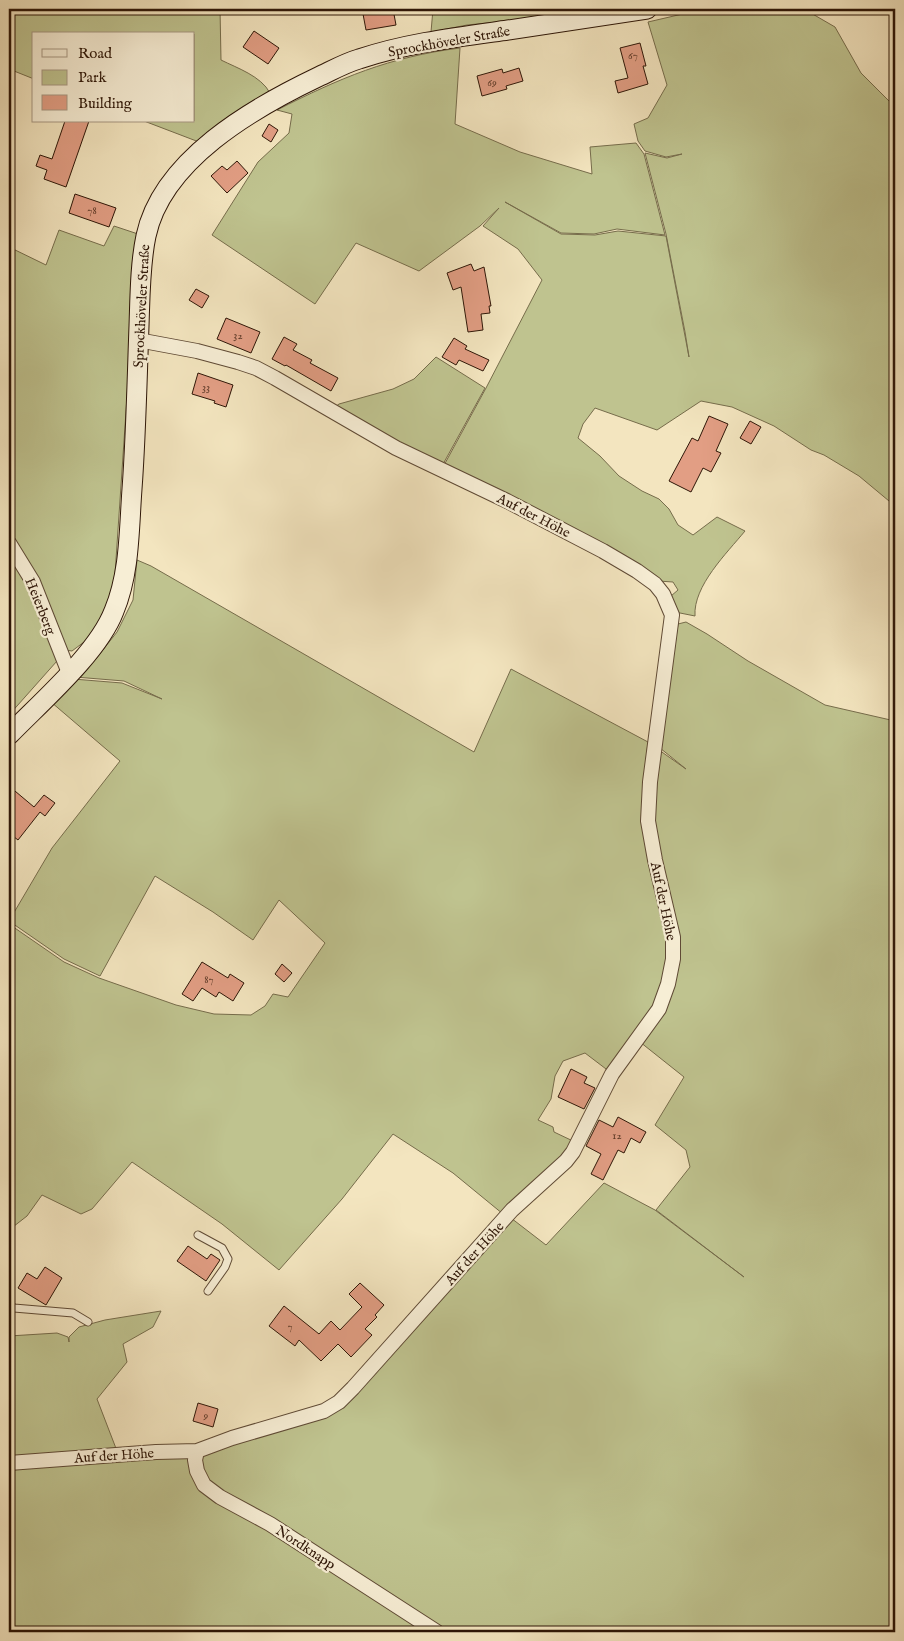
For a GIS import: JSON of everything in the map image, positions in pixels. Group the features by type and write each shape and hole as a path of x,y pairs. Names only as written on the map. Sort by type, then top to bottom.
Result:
{"street":[{"name":"Sprockhöveler Straße","path":"9,735 69,673 102,634 114,613 121,590 128,549 135,446 140,288 146,236 155,208 170,183 187,164 212,142 249,114 286,92 357,59 435,40 647,9"},
{"name":"Auf der Höhe","path":"9,1463 156,1452 197,1451 232,1438 324,1411 344,1398 512,1210 566,1162 573,1152 612,1074 659,1009 668,984 673,960 673,937 648,821 650,782 672,615 663,594 655,584 603,551 507,501 396,448 256,368 197,351 138,340"},
{"name":"Heierberg","path":"9,542 33,582 69,673"},
{"name":"Nordknapp","path":"197,1451 196,1465 204,1485 220,1497 270,1524 437,1632"}],"lane":[{"path":"198,1235 222,1248 228,1258 225,1267 208,1291"},
{"path":"9,1304 14,1308 73,1313 88,1322"}],"green space":[{"path":"9,9 220,9 221,60 255,77 270,93 199,142 147,122 195,122 195,32 32,32 32,78 9,69"},
{"path":"433,9 615,9 467,25 431,32"},
{"path":"704,9 804,9 835,27 861,73 895,107 895,506 859,476 824,455 811,450 774,426 732,407 701,401 657,430 595,408 583,424 578,438 600,456 619,476 642,491 659,499 669,509 678,525 693,535 717,517 745,531 712,570 699,593 695,616 675,612 671,596 678,590 673,582 658,581 443,467 542,280 518,249 483,226 499,208 480,226 419,271 356,243 315,304 212,235 258,162 289,133 292,114 277,110 322,88 366,70 410,57 460,48 455,124 520,152 592,174 590,147 636,143 644,154 665,235 617,229 594,234 561,233 505,202 561,234 595,235 618,231 666,236 689,357 666,234 645,153 667,158 682,154 666,157 645,151 638,141 634,124 648,118 667,85 648,22"},
{"path":"114,226 138,234 114,589 97,625 88,639 72,651 65,650 9,539 9,247 46,265 59,230 104,246"},
{"path":"436,357 485,388 442,466 335,407 339,404 393,389 414,379"},
{"path":"9,544 14,551 57,661 9,715"},
{"path":"137,560 151,566 474,752 511,669 648,742 644,779 667,934 667,960 655,1007 610,1072 585,1053 563,1061 555,1076 551,1099 538,1120 553,1127 554,1132 575,1142 563,1158 503,1214 453,1173 393,1134 342,1199 279,1270 222,1224 132,1162 92,1209 81,1214 42,1195 27,1216 9,1230 9,924 64,962 99,978 176,1005 214,1014 251,1015 265,1006 273,994 288,997 325,943 279,900 253,940 213,912 155,876 100,976 64,959 9,921 52,848 120,761 51,702 73,679 122,683 162,699 124,681 75,677 95,660 117,632 133,600"},
{"path":"686,622 748,661 825,705 895,721 895,1632 441,1632 206,1484 201,1454 326,1414 511,1218 546,1245 604,1183 655,1210 744,1277 656,1210 690,1167 686,1150 655,1125 684,1077 640,1042 674,983 678,969 679,935 652,822 659,750 686,769 660,748 678,624"},
{"path":"161,1311 153,1327 123,1344 127,1362 97,1399 117,1451 9,1458 9,1336 57,1333 68,1337 69,1342 69,1337 79,1327 105,1320"},
{"path":"189,1453 195,1474 429,1632 9,1632 9,1466"}],"building":[{"path":"393,9 396,25 366,30 363,14"},
{"path":"254,31 279,48 268,64 243,47"},
{"path":"640,43 648,84 618,93 615,81 628,78 620,48"},
{"path":"519,68 523,81 506,86 507,89 482,96 477,76 502,69 503,73"},
{"path":"65,122 89,122 66,187 44,179 47,170 36,166 40,155 52,159"},
{"path":"269,124 278,130 271,142 262,136"},
{"path":"237,161 248,173 227,193 211,176 222,166 227,170"},
{"path":"75,194 116,208 109,227 69,213"},
{"path":"471,264 474,271 484,267 491,306 489,306 490,313 481,314 483,330 468,332 461,287 453,290 447,273"},
{"path":"196,289 209,296 202,308 189,300"},
{"path":"226,318 260,332 251,353 217,339"},
{"path":"284,337 297,344 293,350 312,360 310,363 338,378 331,391 272,359"},
{"path":"454,338 467,346 465,349 489,360 483,371 459,360 456,365 442,357"},
{"path":"198,373 233,385 226,407 214,403 215,401 192,394"},
{"path":"709,416 728,424 716,451 721,453 711,472 703,468 691,492 669,481 692,438 698,441"},
{"path":"750,421 761,427 751,444 740,438"},
{"path":"9,786 34,807 44,795 55,803 45,816 40,812 18,840 9,833"},
{"path":"202,962 228,978 230,974 244,983 233,1001 219,992 216,997 202,988 193,1001 182,994"},
{"path":"282,964 292,973 284,982 275,974"},
{"path":"571,1069 587,1077 584,1083 595,1088 584,1109 558,1097"},
{"path":"618,1117 646,1132 640,1143 631,1138 624,1153 618,1150 603,1180 591,1174 601,1154 586,1146 599,1120 613,1127"},
{"path":"188,1246 207,1259 211,1254 220,1260 206,1281 177,1261"},
{"path":"45,1267 62,1278 46,1305 18,1288 27,1273 37,1279"},
{"path":"360,1283 384,1305 375,1315 377,1317 365,1329 372,1335 351,1357 338,1344 321,1361 299,1340 295,1346 269,1326 284,1306 319,1334 331,1321 340,1330 362,1307 349,1294"},
{"path":"198,1403 218,1409 213,1427 193,1421"}]}
